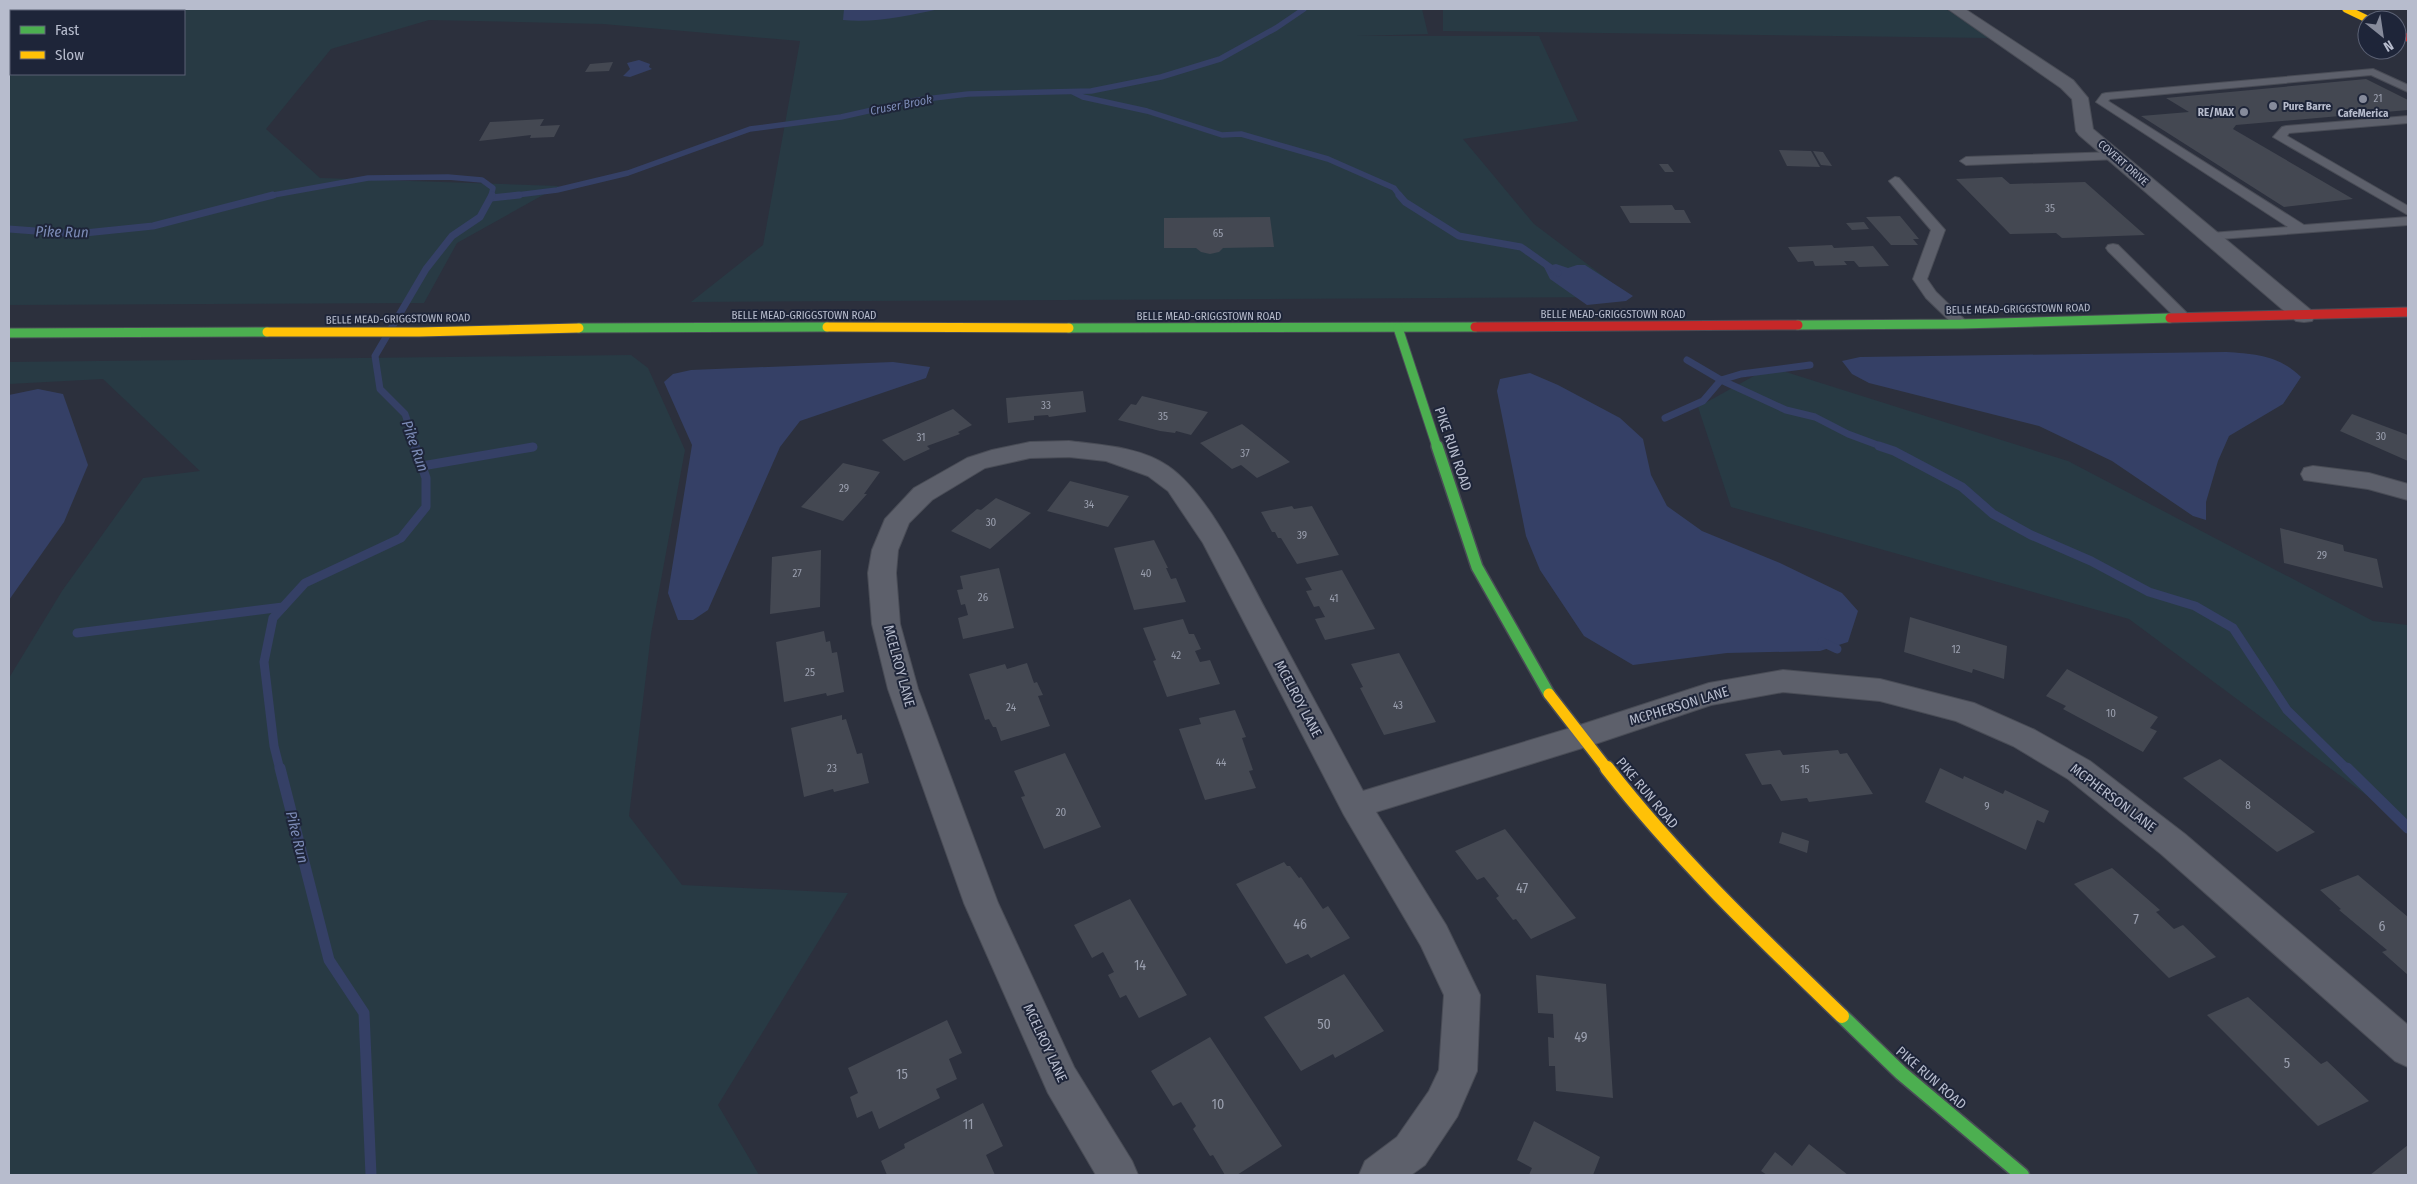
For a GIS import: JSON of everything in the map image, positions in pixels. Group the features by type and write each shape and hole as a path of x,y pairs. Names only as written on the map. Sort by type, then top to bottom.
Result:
{"main road":[{"name":"BELLE MEAD-GRIGGSTOWN ROAD","path":"9,333 419,332 622,328 1398,328 1961,324 2408,312"},
{"name":"PIKE RUN ROAD","path":"1398,328 1478,568 1553,701 1646,818 1743,920 1901,1073 2022,1175"}],"street":[{"path":"1954,9 2068,84 2080,98"},
{"name":"COVERT DRIVE","path":"2080,98 2085,131 2304,316"},
{"name":"MCELROY LANE","path":"1118,1175 1061,1080 981,903 903,689 886,624 882,573 885,550 898,519 923,494 976,463 1001,455 1030,450 1069,449 1106,453 1134,460 1157,470 1177,485 1215,541 1355,806 1434,936 1462,996 1458,1071 1443,1104 1411,1151 1379,1175"},
{"path":"2313,474 2369,481 2408,492"},
{"name":"MCPHERSON LANE","path":"1581,737 1709,694 1783,681 1880,690 1963,711 2024,738 2080,770 2173,844 2408,1049"},
{"path":"1355,806 1581,737"}],"lane":[{"path":"2102,102 2106,96 2373,72 2408,89"},
{"path":"2080,98 2102,102 2302,230"},
{"path":"2408,120 2286,130 2279,137 2408,211"},
{"path":"1966,161 2115,156"},
{"path":"1895,181 1938,230 1920,278 1931,295 1961,324"},
{"path":"2211,237 2408,221"},
{"path":"2113,248 2184,318"}],"shaded area":[{"path":"9,9 1422,9 1428,34 1357,36 1539,36 1578,121 1463,139 1534,224 1631,297 691,302 763,245 800,41 603,24 429,20 331,49 266,129 320,178 559,186 457,243 424,303 9,305"},
{"path":"1443,9 1946,9 1990,38 1443,31"},
{"path":"631,355 648,368 685,450 651,634 629,816 682,885 848,893 718,1105 759,1175 9,1175 9,678 62,591 143,478 200,471 103,379 9,384 9,362"},
{"path":"1770,367 2068,461 2373,621 2408,625 2408,826 2129,619 1731,507 1698,407"}],"water":[{"path":"844,9 939,9 891,18 855,21 843,20"},
{"path":"639,60 650,64 649,67 652,69 630,77 623,76 630,69 627,63"},
{"path":"1556,264 1568,268 1585,265 1633,296 1626,301 1587,305 1550,279 1544,267"},
{"path":"2226,352 2257,355 2275,360 2284,364 2301,377 2283,404 2229,436 2218,461 2206,502 2206,520 2193,516 2112,461 2039,426 1869,383 1852,374 1842,361 1860,357"},
{"path":"893,362 930,367 926,378 800,421 780,447 708,610 693,620 678,620 668,593 692,445 664,382 673,374 691,370"},
{"path":"1530,373 1558,385 1620,418 1643,439 1651,475 1667,506 1702,531 1780,563 1842,593 1858,611 1848,642 1820,651 1727,653 1633,665 1584,636 1540,570 1526,536 1497,391 1500,379"},
{"path":"38,389 63,394 88,465 64,522 9,600 9,395"}],"building":[{"path":"613,62 609,71 585,72 590,64"},
{"path":"2366,79 2408,100 2408,110 2236,125 2233,129 2353,199 2284,207 2141,116 2189,112 2166,98"},
{"path":"544,119 540,126 560,125 554,137 530,138 531,135 479,141 490,122"},
{"path":"1779,150 1811,151 1820,167 1787,166"},
{"path":"1813,151 1823,152 1832,166 1821,165"},
{"path":"1659,164 1668,164 1674,172 1665,172"},
{"path":"2002,177 2010,184 2085,182 2145,235 2062,238 2056,233 2010,234 1956,179"},
{"path":"1672,205 1675,210 1684,210 1691,223 1630,223 1620,206"},
{"path":"1900,216 1919,239 1913,239 1918,245 1891,245 1866,217"},
{"path":"1270,217 1274,247 1223,248 1219,252 1210,254 1201,252 1196,248 1164,248 1164,218"},
{"path":"1864,222 1869,229 1852,230 1846,223"},
{"path":"1832,245 1834,248 1873,246 1889,266 1859,267 1854,261 1844,261 1847,265 1815,266 1813,261 1798,262 1788,247"},
{"path":"1083,391 1086,412 1049,417 1048,415 1034,416 1034,420 1008,423 1006,398"},
{"path":"1142,396 1208,412 1191,435 1176,431 1175,433 1160,431 1118,420 1131,404 1136,405"},
{"path":"953,409 972,425 958,432 960,434 927,446 930,449 904,461 882,440"},
{"path":"2352,414 2408,435 2408,461 2340,431"},
{"path":"1242,424 1290,462 1257,478 1241,465 1232,469 1200,443"},
{"path":"843,463 880,472 864,494 867,494 843,521 801,507"},
{"path":"1070,481 1129,496 1108,527 1047,511"},
{"path":"996,498 1031,513 990,549 951,531 977,509 981,510"},
{"path":"1292,506 1294,509 1312,506 1339,555 1297,564 1281,538 1278,538 1275,532 1272,532 1261,512"},
{"path":"2280,528 2343,545 2344,551 2377,559 2383,588 2284,563"},
{"path":"1154,540 1168,568 1166,568 1171,579 1176,578 1186,602 1134,610 1114,548"},
{"path":"821,550 820,607 770,614 772,557"},
{"path":"999,568 1014,628 963,639 958,618 968,615 965,604 961,605 957,590 963,589 960,576"},
{"path":"1342,570 1375,629 1325,640 1315,619 1325,617 1319,606 1314,607 1306,591 1312,590 1305,578"},
{"path":"1910,617 2007,646 2004,679 1973,669 1972,673 1904,652"},
{"path":"1183,619 1189,634 1194,634 1201,649 1195,651 1200,662 1210,660 1220,684 1167,697 1153,661 1156,660 1143,628"},
{"path":"824,631 826,642 830,641 832,653 837,652 844,692 827,696 826,693 784,702 776,642"},
{"path":"1399,653 1436,722 1384,735 1360,688 1363,687 1351,664"},
{"path":"1027,663 1034,683 1037,682 1043,695 1038,696 1050,726 1001,741 996,727 993,727 989,719 985,720 969,674 1005,664 1007,669"},
{"path":"2067,669 2158,717 2150,728 2157,731 2143,752 2063,709 2066,706 2046,696"},
{"path":"1235,710 1246,737 1242,738 1253,770 1249,771 1256,788 1205,800 1179,729 1201,724 1199,718"},
{"path":"842,715 842,720 846,719 857,754 862,753 869,783 834,792 833,789 804,797 791,728"},
{"path":"1780,750 1783,755 1838,750 1840,754 1847,753 1873,794 1809,802 1807,798 1781,801 1771,784 1762,785 1745,754"},
{"path":"1065,753 1101,827 1044,849 1021,797 1025,796 1014,771"},
{"path":"2220,759 2315,832 2277,852 2183,778"},
{"path":"1940,768 1963,779 1964,776 2003,794 2005,790 2049,811 2044,823 2037,820 2026,850 1925,802"},
{"path":"1505,829 1576,918 1531,939 1516,919 1513,920 1496,898 1499,896 1484,877 1477,880 1455,851"},
{"path":"1782,832 1809,841 1807,853 1779,843"},
{"path":"1284,862 1287,866 1290,866 1299,878 1301,877 1323,909 1328,906 1350,938 1311,958 1308,954 1286,964 1236,884"},
{"path":"2112,868 2160,910 2156,912 2174,929 2183,925 2216,957 2169,978 2074,884"},
{"path":"2358,875 2408,917 2408,975 2382,952 2387,950 2339,910 2341,909 2320,890"},
{"path":"1130,899 1187,995 1139,1018 1126,995 1120,998 1108,975 1114,972 1103,952 1092,958 1074,925"},
{"path":"1344,974 1384,1031 1335,1058 1333,1054 1301,1071 1264,1017"},
{"path":"1536,975 1606,984 1613,1098 1556,1091 1555,1066 1549,1066 1548,1037 1554,1038 1553,1014 1538,1013"},
{"path":"2248,997 2321,1064 2327,1061 2369,1101 2318,1126 2207,1015"},
{"path":"947,1020 962,1053 949,1059 957,1079 936,1089 940,1098 879,1129 872,1111 857,1118 850,1097 858,1093 848,1068"},
{"path":"1210,1037 1282,1146 1237,1175 1225,1175 1213,1155 1210,1156 1193,1129 1196,1126 1181,1102 1173,1106 1151,1071"},
{"path":"983,1103 1003,1146 986,1155 995,1175 887,1175 881,1161 905,1148 904,1144"},
{"path":"1534,1121 1600,1157 1593,1175 1529,1175 1532,1168 1517,1160"},
{"path":"1809,1144 1848,1175 1767,1175 1761,1171 1775,1152 1792,1166"},
{"path":"2408,1145 2408,1175 2370,1175"}],"waterway":[{"name":"Cruser Brook","path":"509,196 557,190 628,173 750,129 841,117 917,100 968,94 1091,91 1161,77 1220,59 1276,28 1304,9"},
{"path":"1073,92 1083,97 1147,111 1222,135 1241,134 1328,159 1394,188 1400,196"},
{"name":"Pike Run","path":"272,195 368,178 448,177 482,180 493,188 491,196"},
{"name":"Pike Run","path":"9,229 75,234 153,226 272,195"},
{"name":"Pike Run","path":"416,447 405,414 380,389 375,356 426,269 452,236 480,217 492,195"},
{"name":"Cruser Brook","path":"491,198 519,195"},
{"path":"1399,195 1405,202 1459,236 1521,247 1558,273"},
{"path":"1687,360 1721,380"},
{"path":"1721,380 1741,374 1810,365"},
{"path":"1665,418 1703,401 1721,380"},
{"path":"1721,380 1786,410 1815,417 1848,434 1883,447"},
{"name":"Pike Run","path":"280,770 274,746 264,662 273,618 305,583 401,538 426,507 426,478 415,446"},
{"path":"1879,446 1894,451 1962,487 1993,514 2031,535 2091,561 2149,592 2195,606 2233,628 2287,710 2348,770"},
{"path":"422,466 533,447"},
{"path":"77,633 283,607"},
{"path":"1822,642 1837,649"},
{"name":"Pike Run","path":"280,768 329,960 364,1013 371,1175"},
{"path":"2347,768 2408,828"}],"traffic: fast":[{"path":"1798,325 1961,324 2170,318"},
{"path":"579,328 827,327"},
{"path":"1069,328 1475,327"},
{"path":"1398,328 1477,567 1549,694"},
{"path":"9,333 267,332"},
{"path":"1842,1016 1901,1073 2022,1175"}],"traffic: slow":[{"path":"2346,9 2357,14"},
{"path":"827,327 1069,328"},
{"path":"267,332 419,332 579,328"},
{"path":"1549,694 1646,818 1743,920 1842,1016"}],"traffic: jam":[{"path":"2170,318 2408,312"},
{"path":"1475,327 1798,325"}],"place":[{"name":"CafeMerica","path":"2363,99"},
{"name":"Pure Barre","path":"2273,106"},
{"name":"RE/MAX","path":"2244,112"}]}
